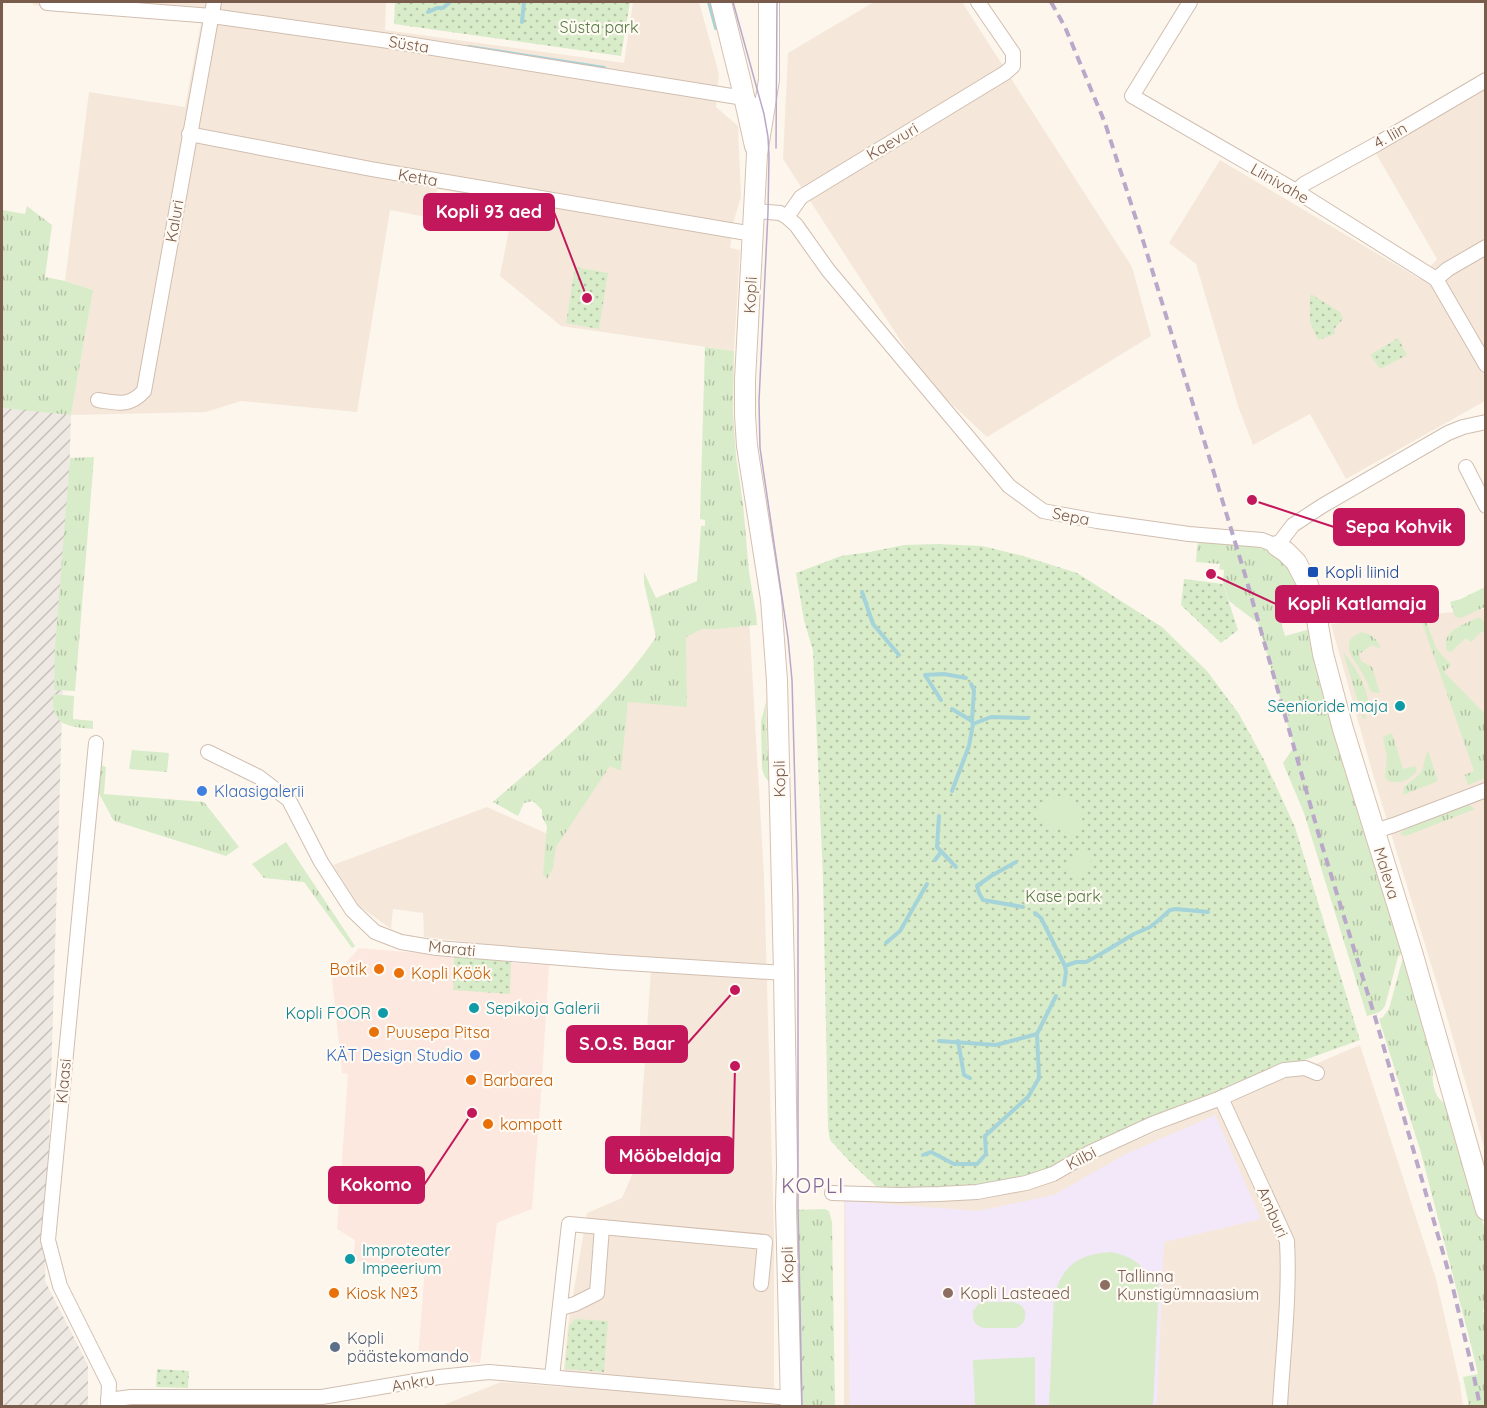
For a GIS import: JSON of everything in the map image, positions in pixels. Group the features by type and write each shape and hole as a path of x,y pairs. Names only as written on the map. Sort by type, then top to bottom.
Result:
{"street":[{"name":"Kopli","path":"721,2 757,154"},
{"name":"Kopli","path":"769,2 769,80 757,154 745,415 747,446 771,599 777,681 790,1402"},
{"name":"Kaevuri","path":"787,217 801,197 809,191 1013,66 1013,53 978,2"},
{"name":"Liinivahe","path":"1190,2 1132,96 1296,191 1436,279 1485,365"},
{"name":"Süsta","path":"47,3 213,9 744,98 757,106 765,104"},
{"name":"Kaluri","path":"98,400 130,402 144,391 213,9"},
{"name":"4. liin","path":"1296,191 1304,184 1485,80"},
{"name":"Ketta","path":"189,135 360,167 753,234"},
{"path":"755,212 780,213 787,217"},
{"name":"Sepa","path":"787,217 796,225 828,270 877,331 1009,486 1043,511 1189,534 1262,540 1277,546"},
{"path":"1436,279 1448,269 1485,247"},
{"path":"1277,546 1293,525 1322,506 1448,433 1485,423"},
{"path":"1466,467 1485,506"},
{"name":"Maleva","path":"1277,546 1296,562 1308,585 1337,708 1412,952 1485,1210"},
{"name":"Klaasi","path":"96,744 48,1240 60,1286 109,1384 108,1403"},
{"name":"Marati","path":"208,752 259,777 290,800 321,862 352,910 375,932 401,942 610,962 784,973"},
{"path":"1375,831 1485,790"},
{"name":"Kilbi","path":"832,1192 939,1194 977,1192 1026,1183 1053,1173 1091,1152 1152,1124 1221,1098 1284,1070 1305,1068 1317,1073"},
{"name":"Amburi","path":"1221,1098 1287,1241 1287,1296 1280,1407"},
{"path":"552,1377 569,1224 765,1242 762,1284"},
{"path":"561,1308 576,1304 597,1293 602,1227"},
{"name":"Ankru","path":"108,1403 131,1397 322,1397 439,1377 489,1372 790,1402"}],"shaded area":[{"path":"33,2 386,2 385,30 624,63 633,2 699,2 719,74 716,107 738,126 741,197 734,220 730,248 740,250 734,351 561,326 500,276 514,203 437,189 431,218 390,210 357,412 241,401 206,412 71,415 93,290 65,281 89,92 185,107 201,23 33,5"},
{"path":"874,2 962,2 1132,267 1151,336 987,437 926,380 783,159 788,53"},
{"path":"1485,88 1485,401 1346,479 1310,414 1253,445 1238,406 1196,264 1169,243 1220,160 1420,279 1437,259 1375,152"},
{"path":"2,405 71,415 45,1281 88,1365 88,1406 2,1406"},
{"path":"1485,609 1485,1151 1445,1010 1374,778 1331,624"},
{"path":"749,617 764,876 774,1232 774,1406 441,1406 501,1382 562,1387 568,1325 587,1213 622,1198 638,1161 651,970 544,951 424,937 423,913 393,909 391,929 358,905 333,865 487,807 548,834 626,697 691,623"},
{"path":"359,948 549,965 532,1209 497,1223 480,1363 418,1359 425,1267 353,1261 355,1240 337,1229 348,1074 342,1073 332,979"},
{"path":"1360,1045 1436,1279 1463,1406 844,1406 844,1199 983,1198 1031,1185"},
{"name":"Tallinna Kunstigümnaasium","path":"1215,1115 1261,1219 1164,1242 1157,1406 850,1406 845,1201 978,1211 1054,1195 1124,1155"}],"green space":[{"name":"Süsta park","path":"395,2 630,2 621,56 394,24"},
{"path":"27,206 52,225 45,277 93,290 71,415 2,408 2,210 25,214"},
{"path":"575,267 608,273 599,329 566,323"},
{"path":"1311,294 1340,312 1343,319 1334,329 1335,334 1318,340 1310,322"},
{"path":"1398,338 1407,355 1380,369 1370,355"},
{"path":"705,347 734,351 733,413 736,456 757,625 702,629 686,637 687,707 628,702 621,771 610,766 556,847 553,868 547,879 543,874 547,826 542,817 542,810 533,801 524,803 518,816 493,802 559,745 601,704 639,661 656,637 644,583 644,572 656,598 697,581 701,526 705,526 705,520 700,519"},
{"path":"94,457 75,691 54,690 55,647 70,458"},
{"path":"1199,541 1255,546 1277,555 1294,572 1306,604 1294,609 1292,604 1277,609 1285,636 1311,630 1404,951 1398,957 1385,1006 1375,1014 1367,1016 1304,813 1283,763 1294,747 1258,623 1229,601 1223,583 1224,570 1219,569 1220,564 1196,562"},
{"name":"Kase park","path":"904,545 982,546 1077,573 1162,627 1207,671 1239,714 1264,760 1295,827 1360,1040 1194,1100 1033,1176 946,1191 877,1187 830,1140 823,878 813,651 804,620 796,573 841,556"},
{"path":"1184,579 1223,584 1238,630 1221,643 1181,605"},
{"path":"1485,587 1485,607 1461,618 1455,617 1450,602"},
{"path":"1422,610 1436,648 1451,665 1444,672 1485,714 1485,778 1468,785 1464,775 1474,771 1418,611"},
{"path":"1480,617 1485,623 1485,634 1482,631 1471,642 1466,638 1451,652 1447,650 1448,635"},
{"path":"1362,632 1374,637 1381,649 1372,645 1359,654 1361,661 1372,667 1380,693 1371,692 1350,651 1351,638"},
{"path":"1343,652 1366,691 1369,706 1362,708 1366,718 1363,719"},
{"path":"53,694 74,696 73,719 93,721 93,729 75,727 62,722 55,713"},
{"path":"766,702 767,750 772,755 769,782 762,769 761,721"},
{"path":"1392,733 1403,769 1415,766 1417,770 1411,777 1401,782 1388,781 1385,777 1387,757 1383,737"},
{"path":"132,750 169,753 167,772 129,769"},
{"path":"1428,751 1438,781 1403,795 1404,787 1421,772"},
{"path":"100,765 106,767 104,794 204,802 239,847 226,856 114,821 98,792"},
{"path":"1050,794 1064,798 1084,814 1076,836 1046,824 1035,813"},
{"path":"1466,805 1475,809 1406,836 1400,833 1413,825"},
{"path":"286,842 355,946 352,948 304,882 264,878 252,864"},
{"path":"1080,848 1093,858 1077,878 1064,868"},
{"path":"454,957 511,961 510,994 453,990"},
{"path":"1403,957 1437,1059 1433,1073 1434,1088 1439,1098 1450,1106 1485,1230 1486,1306 1483,1310 1486,1322 1485,1406 1469,1406 1463,1377 1478,1374 1421,1153 1379,1019 1389,1009"},
{"path":"825,1209 829,1211 832,1222 835,1406 800,1406 793,1210"},
{"path":"1111,1252 1131,1259 1145,1270 1153,1282 1159,1282 1153,1406 1049,1406 1054,1297 1057,1286 1067,1269 1074,1263 1090,1255"},
{"path":"1014,1302 1022,1306 1025,1311 1024,1321 1016,1328 978,1326 973,1317 973,1311 979,1303"},
{"path":"575,1319 608,1321 604,1372 565,1369 569,1326"},
{"path":"1035,1357 1035,1406 975,1406 973,1360"},
{"path":"157,1369 189,1371 188,1388 156,1387"}],"waterway":[{"path":"428,12 443,8 450,2"},
{"path":"522,22 524,2"},
{"path":"709,2 716,28"},
{"path":"469,47 604,68"},
{"path":"862,592 873,624 899,655"},
{"path":"941,700 925,675 944,674 966,678"},
{"path":"971,684 974,690 972,721"},
{"path":"952,709 972,721 973,724 969,746 952,791"},
{"path":"973,724 991,717 1028,718"},
{"path":"939,816 937,847 956,867"},
{"path":"935,860 941,852"},
{"path":"1016,862 977,886 983,900 1023,907"},
{"path":"886,943 900,931 927,884"},
{"path":"1065,966 1076,962 1086,962 1150,927 1170,910 1208,912"},
{"path":"1035,913 1041,918 1065,966 1064,985"},
{"path":"923,1155 931,1152 954,1164 977,1164 986,1154 985,1136 1028,1097 1039,1078 1037,1034 1056,996"},
{"path":"939,1041 996,1045 1037,1034"},
{"path":"958,1041 964,1075 970,1078"}],"tram line":[{"path":"733,2 764,114 769,157 759,401 760,448 792,680 798,897 798,1206 802,1406"},
{"path":"776,148 777,2"}],"railway":[{"path":"1051,2 1065,27 1105,123 1146,250 1246,578 1320,839 1375,1017 1452,1284 1480,1406"}],"place":[{"name":"Kopli 93 aed","path":"587,298"},
{"name":"Sepa Kohvik","path":"1252,500"},
{"name":"Kopli liinid","path":"1313,572"},
{"name":"Kopli Katlamaja","path":"1211,574"},
{"name":"Seenioride maja","path":"1400,706"},
{"name":"Klaasigalerii","path":"202,791"},
{"name":"Botik","path":"379,969"},
{"name":"Kopli Köök","path":"399,973"},
{"name":"S.O.S. Baar","path":"735,990"},
{"name":"Sepikoja Galerii","path":"474,1008"},
{"name":"Kopli FOOR","path":"383,1013"},
{"name":"Puusepa Pitsa","path":"374,1032"},
{"name":"KÄT Design Studio","path":"475,1055"},
{"name":"Mööbeldaja","path":"735,1066"},
{"name":"Barbarea","path":"471,1080"},
{"name":"Kokomo","path":"472,1113"},
{"name":"kompott","path":"488,1124"},
{"name":"Improteater Impeerium","path":"350,1259"},
{"name":"Tallinna Kunstigümnaasium","path":"1105,1285"},
{"name":"Kiosk №3","path":"334,1293"},
{"name":"Kopli Lasteaed","path":"948,1293"},
{"name":"Kopli päästekomando","path":"335,1347"}],"district":[{"name":"KOPLI","path":"813,1186"}]}
